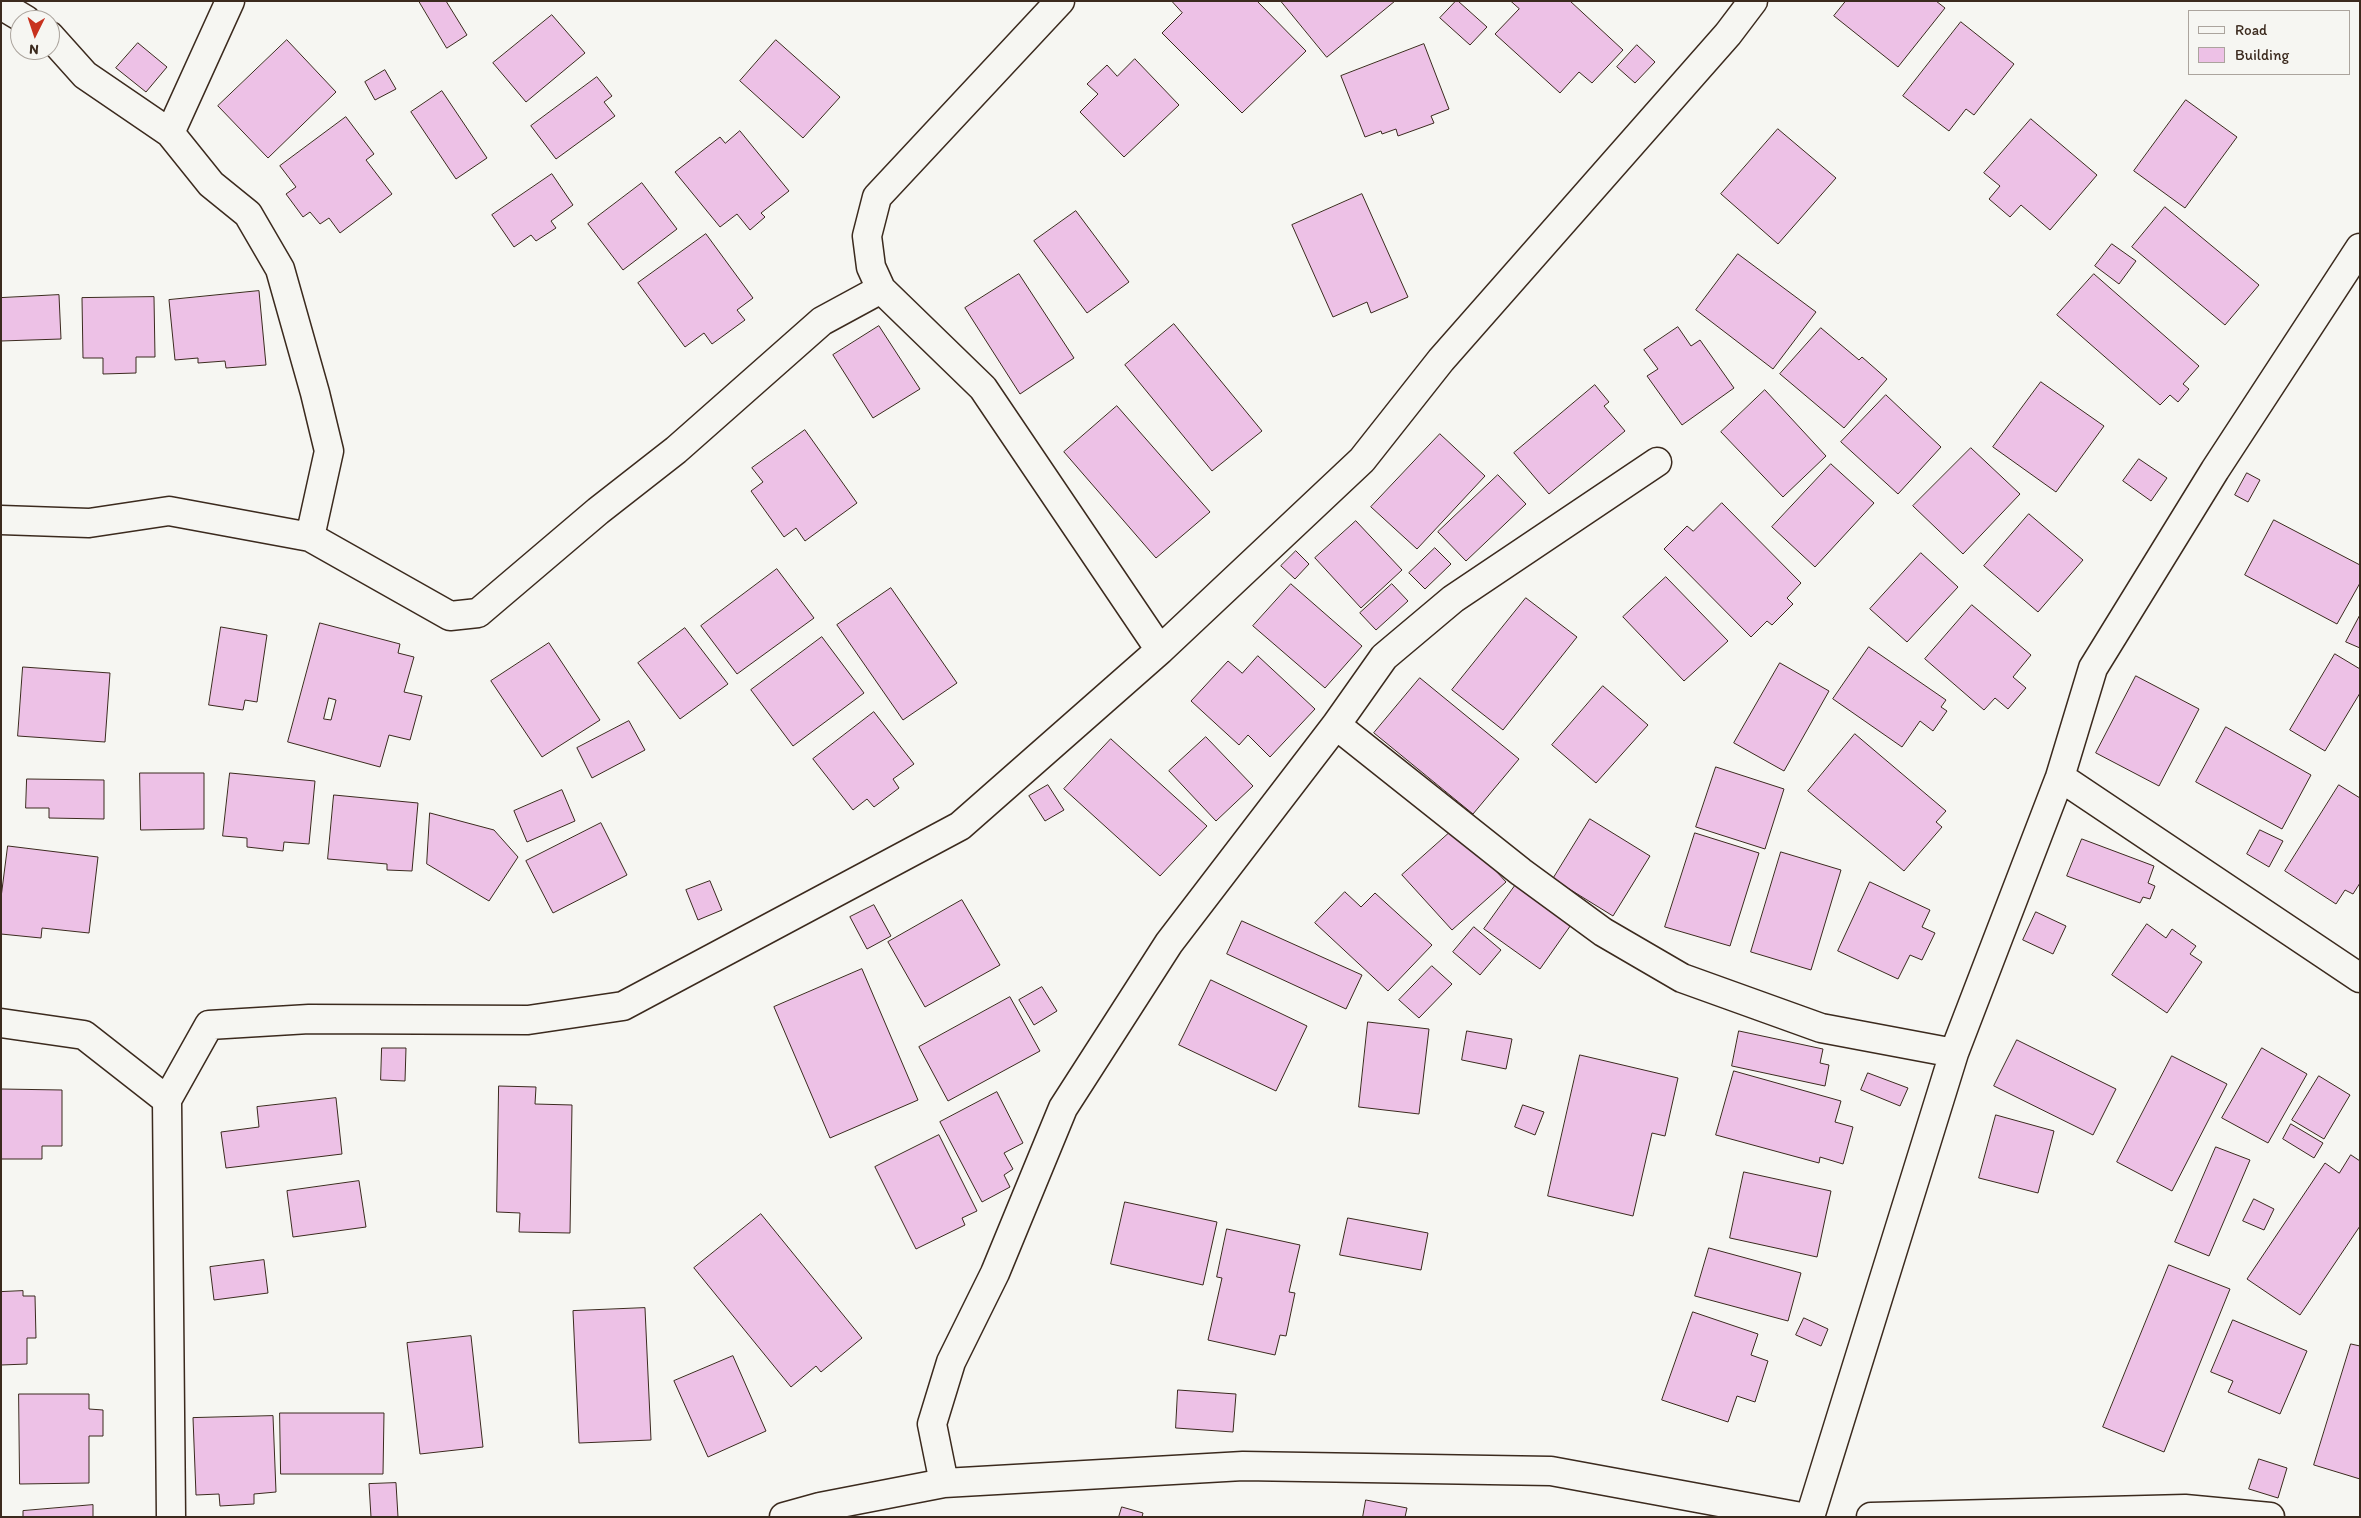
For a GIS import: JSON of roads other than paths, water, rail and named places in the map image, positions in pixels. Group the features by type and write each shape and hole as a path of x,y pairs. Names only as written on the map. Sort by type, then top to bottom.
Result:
{"street":[{"path":"170,133 230,1"},
{"path":"1060,1 877,197 866,236 871,268 881,289 984,388 1160,650"},
{"path":"171,1517 167,1100 209,1024 309,1019 528,1020 624,1006 960,826 1160,650 1362,460 1441,360 1728,34 1753,1"},
{"path":"60,47 85,75 170,133 211,184 248,214 280,268 329,451 310,538"},
{"path":"1810,1517 1954,1053 2060,777 2094,668 2215,470 2360,248"},
{"path":"1,520 89,523 169,511 310,538 450,616 478,613 598,511 676,450 822,320 881,289"},
{"path":"944,1483 932,1424 951,1362 995,1273 1063,1108 1169,943 1336,725 1384,657 1453,599 1568,519 1657,462"},
{"path":"1336,725 1521,872 1603,932 1682,978 1821,1028 1954,1053"},
{"path":"2060,777 2360,978"},
{"path":"1,1023 84,1035 167,1100"},
{"path":"784,1517 820,1507 944,1483 1243,1466 1551,1471 1802,1517"},
{"path":"1871,1517 2185,1509 2270,1517"}]}
